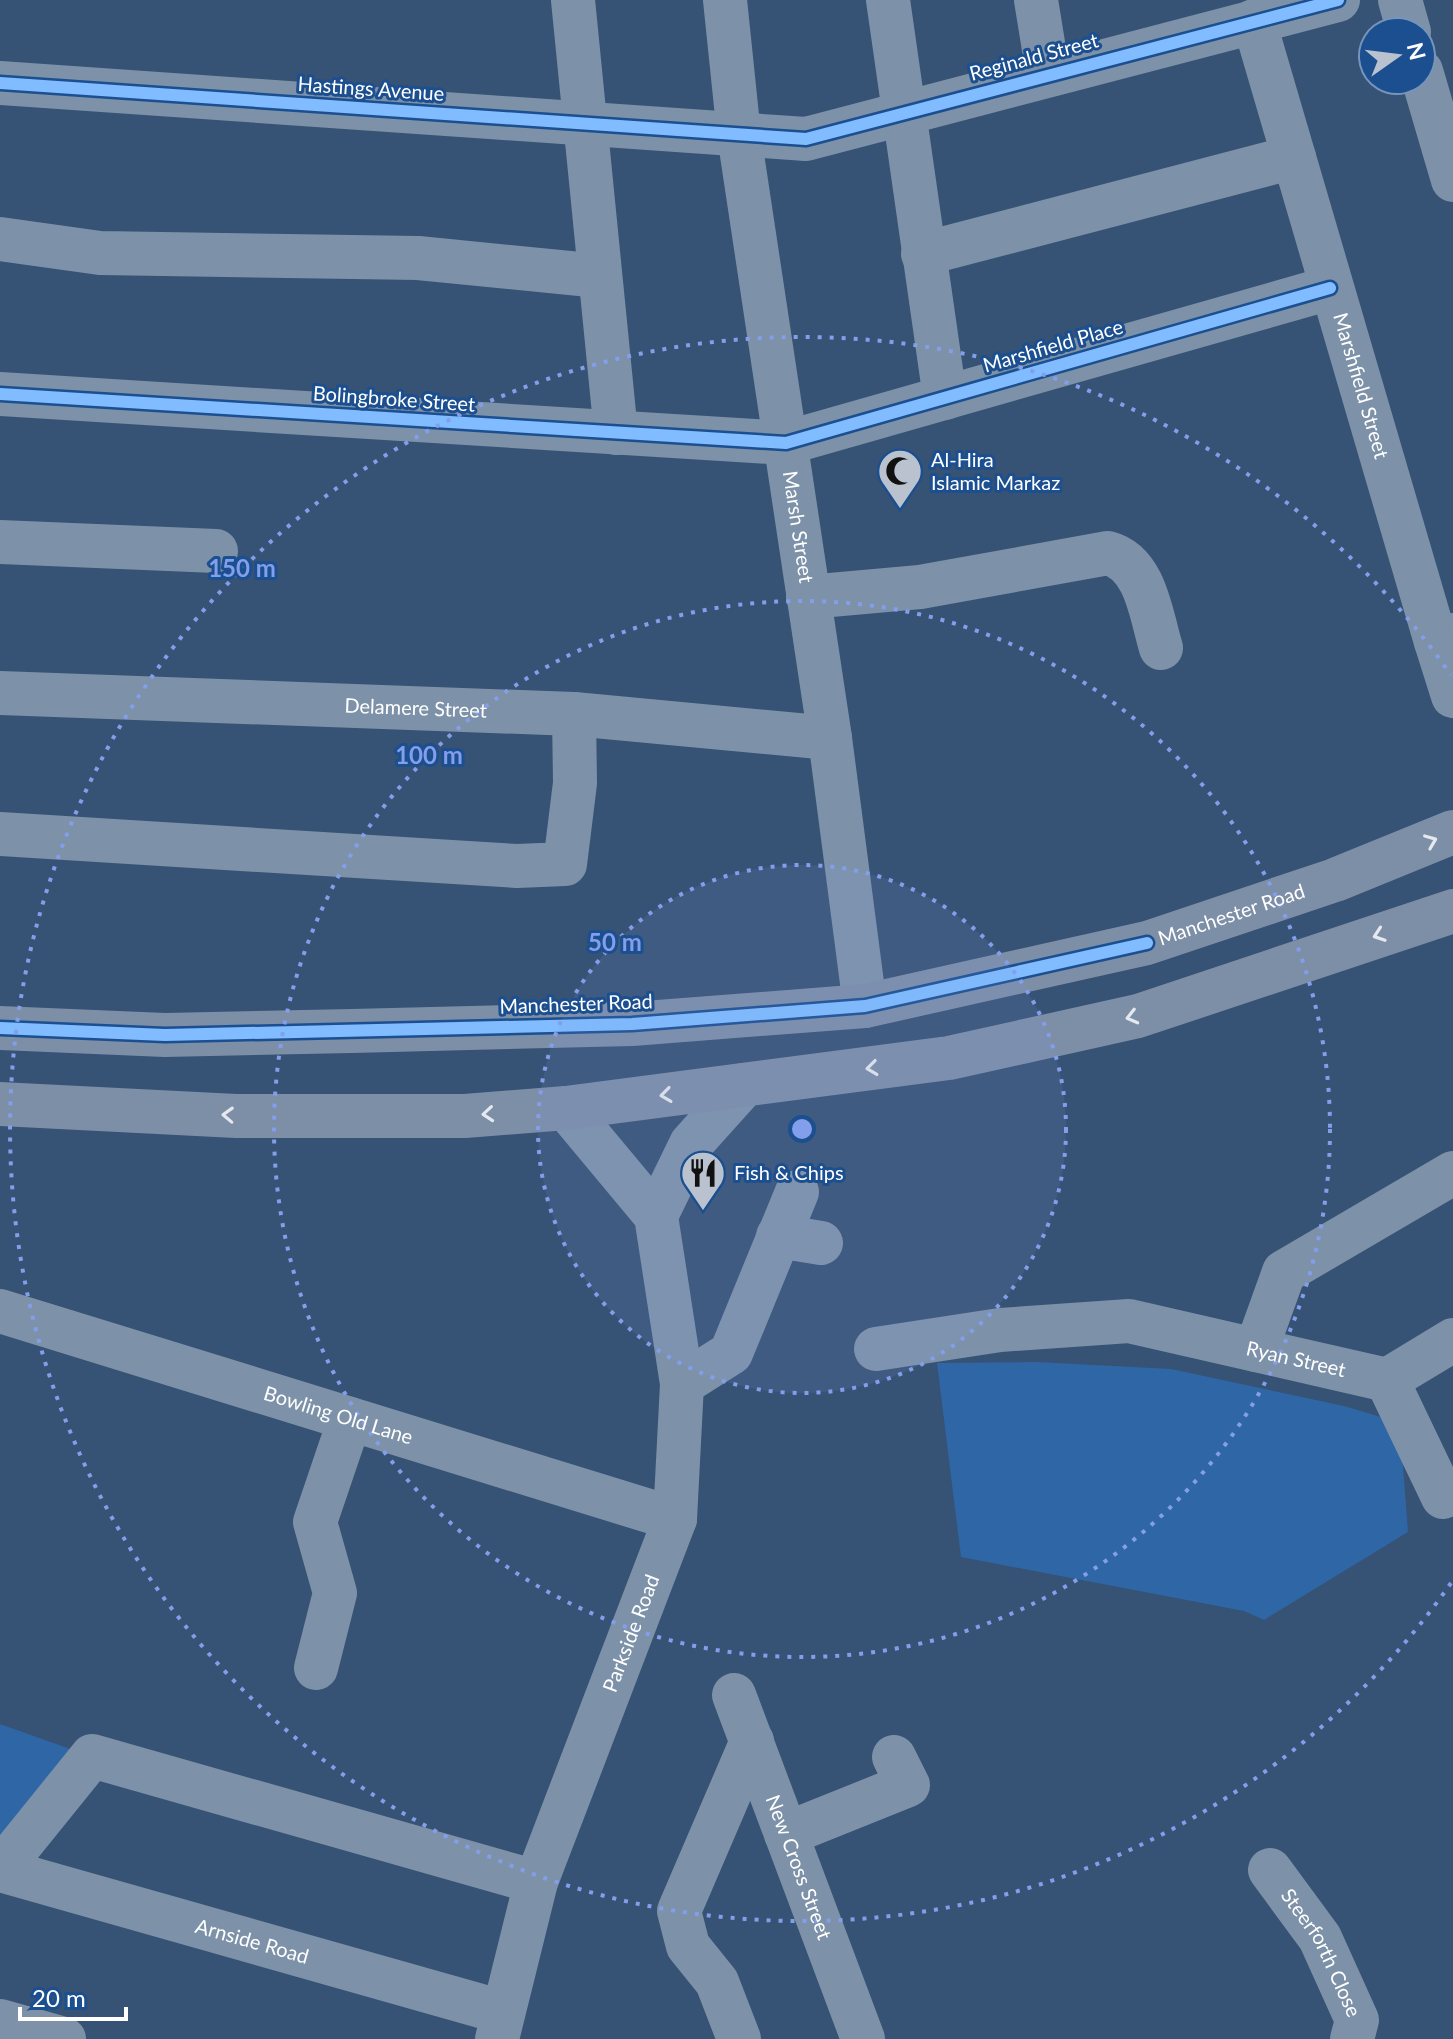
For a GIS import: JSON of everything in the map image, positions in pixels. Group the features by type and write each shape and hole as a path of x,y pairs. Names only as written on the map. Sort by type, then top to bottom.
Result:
{"main road":[{"name":"Manchester Road","path":"0,1028 165,1035 321,1032 632,1024 865,1006 1147,943 1335,880 1453,832"},
{"path":"0,1104 236,1116 465,1116 566,1108 949,1058 1138,1016 1453,911"}],"street":[{"path":"573,0 616,433"},
{"name":"Marsh Street","path":"725,0 739,135 830,738 865,1006"},
{"path":"888,0 945,398"},
{"path":"1036,0 1048,74"},
{"name":"Reginald Street","path":"739,135 806,139 1338,0"},
{"name":"Marshfield Street","path":"1254,21 1330,288 1444,638 1453,696"},
{"name":"Hastings Avenue","path":"0,83 739,135"},
{"path":"1428,96 1453,180"},
{"path":"923,254 1294,157"},
{"path":"0,239 100,253 418,258 600,276"},
{"name":"Marshfield Place","path":"786,443 1330,288"},
{"name":"Bolingbroke Street","path":"0,394 786,443"},
{"path":"0,542 216,551"},
{"path":"808,597 920,587 1108,553 1124,557 1138,576 1161,648"},
{"name":"Delamere Street","path":"0,693 574,714 830,738"},
{"path":"0,834 517,866 565,864 575,783 574,714"},
{"path":"656,1216 691,1144 744,1085"},
{"name":"Parkside Road","path":"499,2026 536,1882 675,1519 682,1384 656,1216 628,1177 566,1108"},
{"path":"1256,1350 1284,1272 1453,1173"},
{"path":"682,1384 731,1353 797,1192"},
{"path":"778,1236 821,1243"},
{"name":"Bowling Old Lane","path":"0,1311 675,1519"},
{"name":"Ryan Street","path":"876,1349 1000,1330 1129,1321 1387,1380"},
{"path":"1453,1340 1387,1380 1443,1497 1453,1491"},
{"path":"316,1668 335,1593 315,1522 350,1419"},
{"name":"New Cross Street","path":"734,1695 863,2039"},
{"path":"739,2039 717,1982 688,1946 679,1911 752,1741"},
{"path":"0,1870 92,1756 536,1882"},
{"path":"786,1834 908,1785 894,1757"},
{"name":"Arnside Road","path":"0,1870 499,2026"},
{"name":"Steerforth Close","path":"1270,1870 1320,1938 1357,2020 1352,2039"},
{"path":"0,2021 64,2039"}],"shaded area":[{"path":"1037,1362 1171,1369 1344,1406 1381,1417 1402,1452 1408,1532 1264,1620 1244,1611 961,1557 937,1363"},
{"path":"0,1724 76,1751 0,1843"}],"cycle path":[{"path":"0,83 806,139 1338,0"},
{"path":"0,394 786,443 1330,288"},
{"path":"0,1028 165,1035 632,1024 865,1006 1147,943"}],"place":[{"name":"Al-Hira Islamic Markaz","path":"900,510"},
{"name":"Fish & Chips","path":"703,1212"}]}
